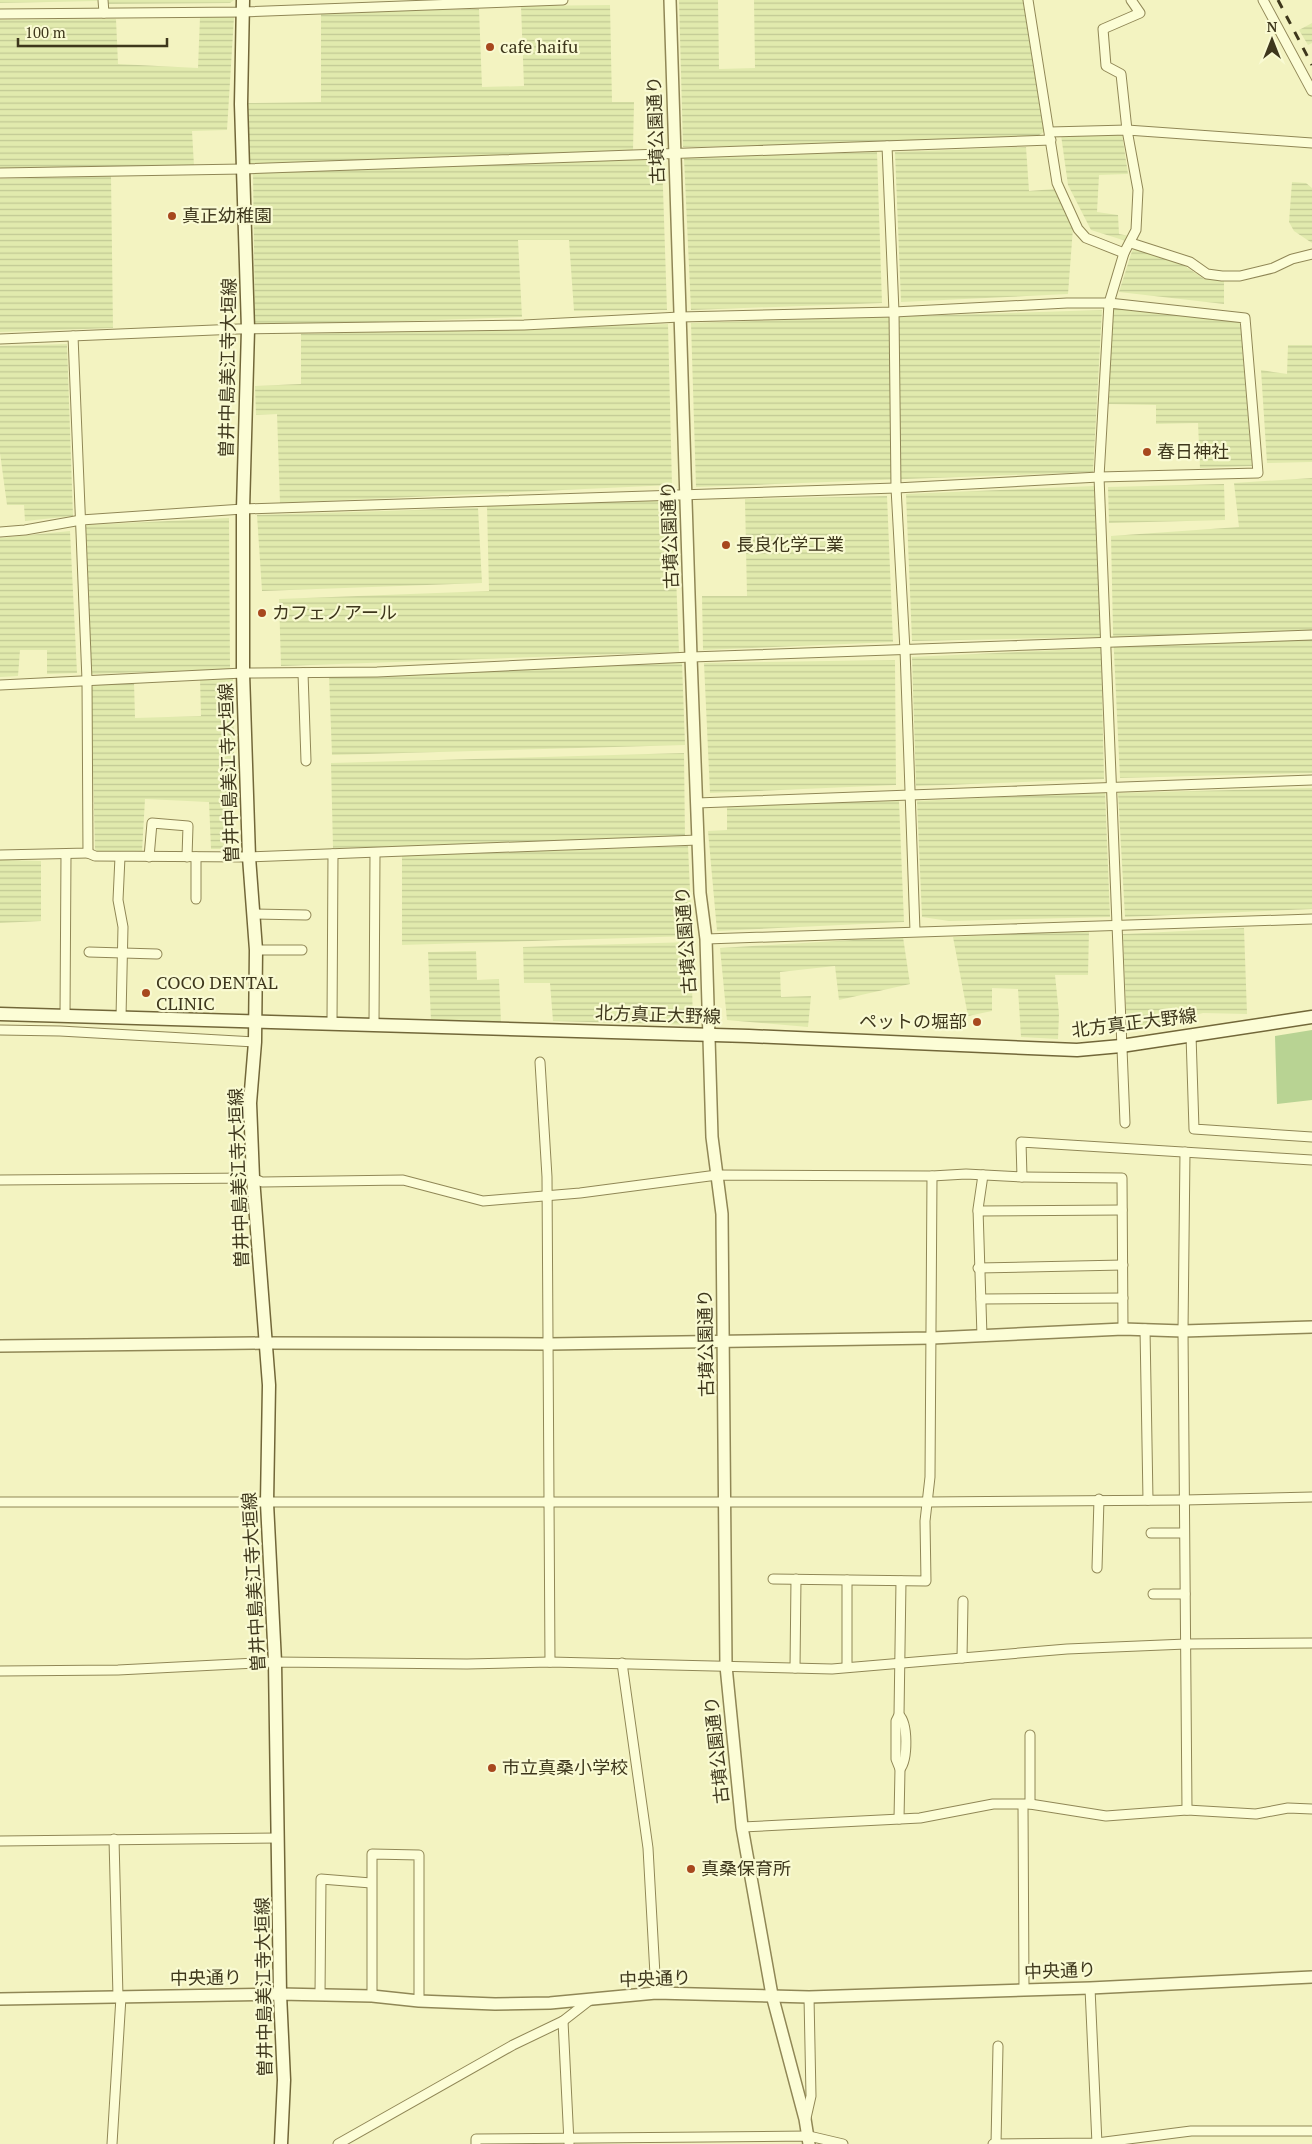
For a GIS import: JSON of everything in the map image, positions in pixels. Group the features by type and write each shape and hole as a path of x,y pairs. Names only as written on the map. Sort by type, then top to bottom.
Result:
{"main road":[{"name":"曽井中島美江寺大垣線","path":"243,6 243,169 248,329 242,509 243,673 249,857 256,950 255,1042 250,1103 252,1178 269,1385 267,1502 276,1662 280,1994 284,2080 281,2144"},
{"name":"北方真正大野線","path":"0,1014 709,1034 1077,1050 1122,1046 1312,1018"}],"street":[{"path":"103,0 104,13"},
{"path":"0,14 104,13 243,6 563,0"},
{"name":"古墳公園通り","path":"670,0 690,657 700,892 706,939 712,1137 722,1214 726,1666 742,1827 772,1995 809,2140"},
{"path":"1028,0 1057,183 1078,229 1086,238 1124,253"},
{"path":"1125,1123 1099,477 1109,303 1124,253 1131,243 1136,230 1138,190 1127,130 1121,74 1106,66 1103,29 1140,13 1131,0"},
{"path":"1263,0 1312,91"},
{"path":"0,174 243,169 887,146 1127,130 1312,143"},
{"path":"887,146 894,312 896,488 905,650 914,931"},
{"path":"1131,243 1190,262 1207,274 1222,276 1240,276 1273,268 1292,259 1312,254"},
{"path":"0,339 248,329 534,324 680,316 894,312 1067,303 1109,303 1245,318 1258,474 1099,477 896,488 242,509 81,520 25,530 0,532"},
{"path":"73,336 87,680 88,853"},
{"path":"0,685 243,673 377,672 690,657 1312,635"},
{"path":"303,672 306,761"},
{"path":"697,803 1111,786 1312,780"},
{"path":"149,856 152,824 188,826 196,900"},
{"path":"0,855 88,853 95,856 249,857 698,840"},
{"path":"374,1024 375,852"},
{"path":"65,1016 66,854"},
{"path":"332,1022 333,854"},
{"path":"120,856 118,900 123,926 121,1017"},
{"path":"254,914 306,915"},
{"path":"706,939 1312,919"},
{"path":"256,950 302,950"},
{"path":"89,952 157,954"},
{"path":"0,1030 60,1031 255,1042"},
{"path":"1191,1035 1194,1129 1312,1137"},
{"path":"540,1062 547,1196 550,1662"},
{"path":"1022,1177 1021,1142 1312,1160"},
{"path":"1185,1152 1183,1331 1187,1810"},
{"path":"0,1180 252,1178 262,1182 403,1180 483,1201 547,1196 717,1175 983,1175 1122,1178 1124,1329"},
{"path":"982,1336 978,1268 978,1211 983,1175"},
{"path":"773,1578 926,1581 925,1521 928,1502 932,1338 932,1176"},
{"path":"978,1211 1122,1210"},
{"path":"978,1268 1123,1265"},
{"path":"981,1299 1123,1298"},
{"path":"0,1346 266,1343 549,1344 932,1338 1124,1329 1183,1331 1312,1327"},
{"path":"1145,1329 1148,1500"},
{"path":"0,1502 928,1502 1312,1497"},
{"path":"1097,1568 1099,1499"},
{"path":"1151,1533 1184,1533"},
{"path":"795,1668 796,1579"},
{"path":"847,1667 848,1580"},
{"path":"899,1819 900,1769 896,1759 896,1721 899,1715 901,1581"},
{"path":"1153,1594 1185,1594"},
{"path":"962,1658 963,1601"},
{"path":"0,1671 118,1670 276,1662 467,1664 550,1662 795,1668 847,1667 1067,1649 1186,1644 1312,1642"},
{"path":"622,1663 648,1848 656,1993"},
{"path":"1024,1990 1026,1805 1030,1736"},
{"path":"742,1827 899,1819 940,1815 993,1804 1026,1805 1106,1816 1187,1810 1256,1814 1288,1808 1312,1809"},
{"path":"0,1841 278,1838"},
{"path":"112,2144 120,1997 114,1839"},
{"path":"372,1996 372,1854 419,1855 419,2001"},
{"path":"320,1995 322,1879 371,1883"},
{"name":"中央通り","path":"0,1999 280,1994 372,1996 419,2001 504,2004 590,2000 656,1993 810,1997 1090,1988 1312,1977"},
{"path":"1090,1988 1097,2143"},
{"path":"805,2120 811,2096 810,1997"},
{"path":"338,2144 353,2140 496,2054 563,2021 590,2000"},
{"path":"563,2021 569,2141"},
{"path":"998,2046 995,2144 1097,2143 1192,2131 1312,2131"},
{"path":"476,2144 476,2139 569,2141 809,2140 843,2144"}],"green space":[{"path":"0,0 97,0 97,1 0,3"},
{"path":"108,0 234,0 230,3 108,4"},
{"path":"679,0 718,0 719,69 755,68 754,0 1025,0 1047,130 1036,137 882,143 683,147"},
{"path":"610,5 612,102 634,102 633,151 249,164 248,103 321,102 321,13 479,9 482,87 524,86 521,6"},
{"path":"200,17 234,17 227,130 192,131 194,166 0,169 0,20 116,19 118,64 198,68"},
{"path":"1312,23 1312,43 1308,45 1299,30"},
{"path":"1122,134 1128,174 1099,175 1097,212 1118,215 1119,234 1129,236 1126,241 1091,230 1068,185 1061,135"},
{"path":"1026,147 1029,191 1054,189 1073,228 1068,294 901,302 895,152"},
{"path":"877,152 882,303 691,310 684,158"},
{"path":"662,158 667,310 574,311 569,240 518,240 522,317 255,326 253,173"},
{"path":"111,176 113,328 0,332 0,179"},
{"path":"1292,182 1306,183 1312,188 1312,243 1294,231 1289,222"},
{"path":"1136,248 1182,264 1204,279 1224,279 1224,304 1119,292 1132,251"},
{"path":"1116,307 1240,321 1252,466 1200,468 1198,423 1156,424 1156,405 1107,404 1113,310"},
{"path":"1102,310 1093,472 696,487 691,323"},
{"path":"668,324 672,485 280,503 277,414 256,415 255,386 301,384 301,334"},
{"path":"67,344 73,516 25,521 24,505 7,505 0,453 0,346"},
{"path":"1288,345 1312,345 1312,462 1267,463 1261,370 1287,374"},
{"path":"1312,478 1312,773 1120,778 1113,632 1111,536 1239,527 1234,483"},
{"path":"1224,484 1225,520 1109,523 1108,487"},
{"path":"1094,486 1101,637 912,641 906,494"},
{"path":"887,496 893,642 703,650 702,596 747,596 745,499"},
{"path":"673,499 679,652 281,666 279,599 489,591 487,506"},
{"path":"478,508 482,583 262,591 257,515"},
{"path":"229,518 230,669 91,674 84,530 87,525"},
{"path":"70,531 77,673 47,674 47,650 20,650 18,676 0,677 0,538"},
{"path":"1101,648 1104,779 916,786 912,657"},
{"path":"895,660 896,785 710,793 704,663"},
{"path":"682,662 685,745 332,755 329,676"},
{"path":"233,678 235,849 211,849 209,802 145,799 142,852 98,853 95,849 91,688 95,684 134,682 135,718 201,716 200,679"},
{"path":"684,753 685,839 333,848 331,763"},
{"path":"1312,788 1312,909 1125,917 1118,793"},
{"path":"1105,792 1110,917 949,921 922,917 917,801"},
{"path":"899,801 904,922 717,931 708,831 727,830 727,805"},
{"path":"688,846 692,936 402,945 402,856"},
{"path":"0,860 41,861 41,921 0,923"},
{"path":"1244,928 1247,1014 1203,1013 1127,1032 1123,934"},
{"path":"1089,930 1088,975 1055,975 1059,1014 1058,1039 1021,1037 1018,989 992,988 992,1011 968,1016 953,937"},
{"path":"903,937 910,984 839,1000 835,966 780,972 781,997 811,996 808,1027 727,1020 720,948"},
{"path":"691,942 693,1025 553,1021 550,983 524,983 523,947"},
{"path":"476,951 477,980 499,979 501,1022 431,1021 428,952"},
{"path":"1312,1030 1312,1100 1277,1104 1275,1036"}],"railway":[{"path":"1278,0 1312,65"}],"place":[{"name":"cafe haifu","path":"490,47"},
{"name":"真正幼稚園","path":"172,216"},
{"name":"春日神社","path":"1147,452"},
{"name":"長良化学工業","path":"726,545"},
{"name":"カフェノアール","path":"262,613"},
{"name":"COCO DENTAL CLINIC","path":"146,993"},
{"name":"ペットの堀部","path":"977,1022"},
{"name":"市立真桑小学校","path":"492,1768"},
{"name":"真桑保育所","path":"691,1869"}]}
